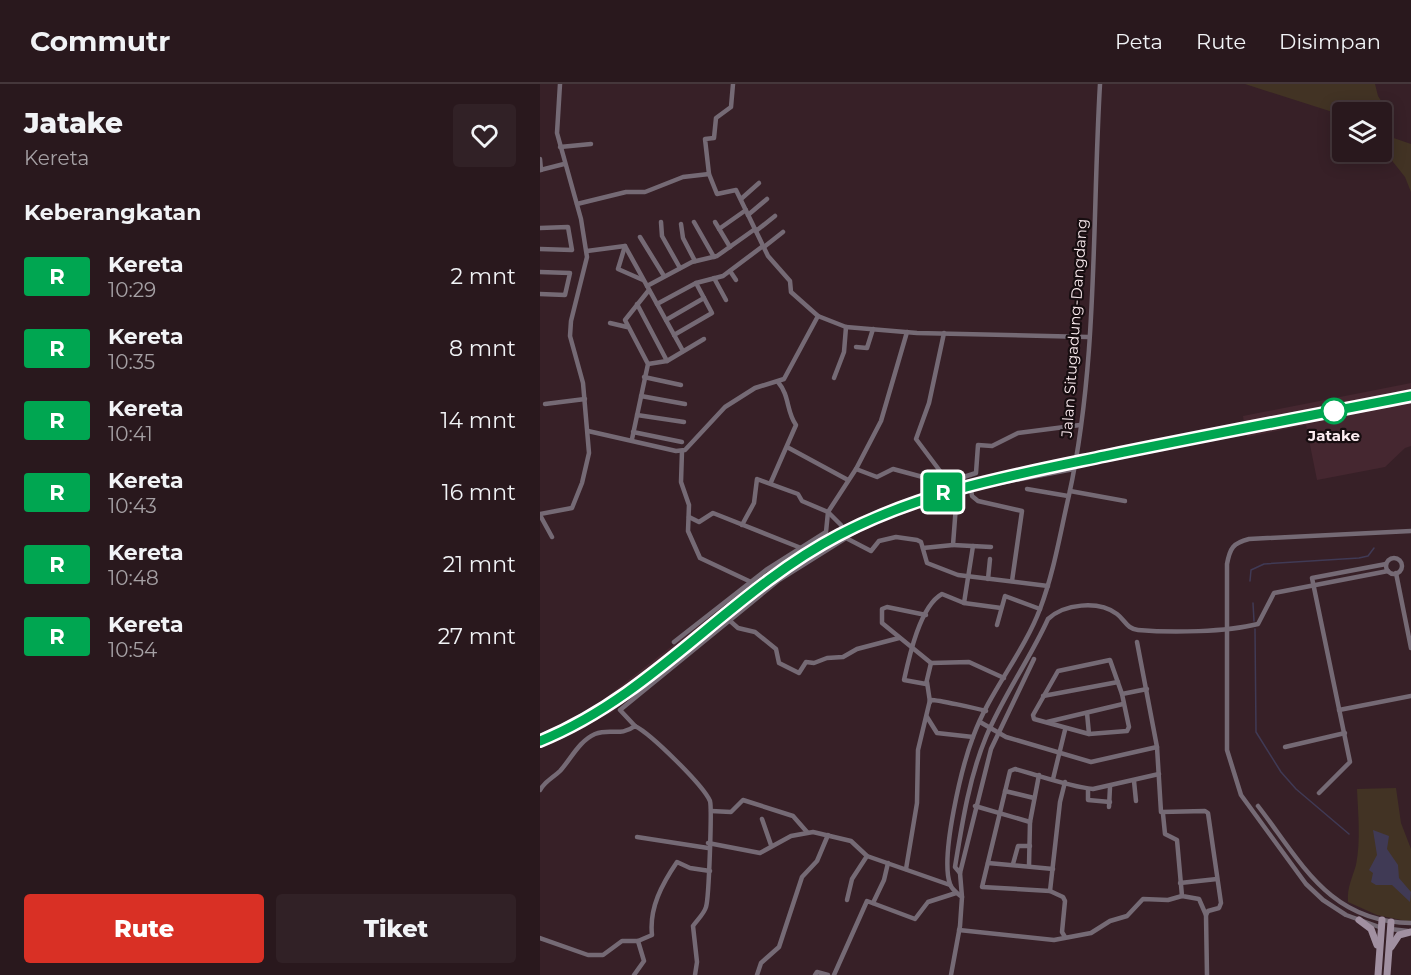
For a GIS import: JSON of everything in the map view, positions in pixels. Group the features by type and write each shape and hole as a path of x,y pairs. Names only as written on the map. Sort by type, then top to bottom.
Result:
{"main road":[{"path":"1359,920 1371,929 1379,950"},
{"path":"1376,975 1381,924"},
{"path":"1388,975 1391,926"},
{"path":"1389,951 1399,935 1411,931"}],"street":[{"path":"552,537 540,514 572,508 587,464 588,431 585,399 570,336 587,251 560,147 557,121 561,84"},
{"path":"733,84 731,106 716,118 714,138 705,139 709,174 717,194 735,190 768,256 790,281 791,292 818,316 846,327 908,332 1088,337"},
{"name":"Jalan Situgadung-Dangdang","path":"962,897 950,885 947,866 954,813 973,737 1029,635 1040,609 1063,531 1074,469 1088,337 1100,84"},
{"path":"560,147 591,144"},
{"path":"540,159 541,170 564,165"},
{"path":"576,204 626,192 645,192 683,177 709,174"},
{"path":"741,199 759,183"},
{"path":"719,229 767,199"},
{"path":"632,439 648,364 627,327 625,318 647,286 695,261 714,257 775,216"},
{"path":"662,222 662,236 680,268"},
{"path":"694,222 714,257"},
{"path":"715,222 730,247"},
{"path":"681,224 683,238 695,261"},
{"path":"540,228 568,227 573,250 540,249"},
{"path":"657,304 696,283 730,272 783,232"},
{"path":"640,237 664,276"},
{"path":"587,251 625,246"},
{"path":"625,246 683,351"},
{"path":"625,246 618,269 647,286"},
{"path":"540,272 570,273 565,295 540,294"},
{"path":"730,272 736,280"},
{"path":"714,278 726,300"},
{"path":"674,335 712,313 696,283"},
{"path":"666,320 704,298"},
{"path":"637,303 667,361"},
{"path":"751,582 702,560 688,531 688,500 681,482 682,451 697,438 714,417 733,401 755,388 778,382 790,368 818,316"},
{"path":"610,323 627,327"},
{"path":"834,378 844,352 846,327"},
{"path":"856,347 867,348 873,329"},
{"path":"674,642 751,582 826,532 828,512 856,469 885,411 908,332"},
{"path":"933,480 940,478 940,471 916,439 929,403 944,333"},
{"path":"648,364 667,361 704,339"},
{"path":"644,377 681,385"},
{"path":"771,482 796,425 789,414 787,394 778,382"},
{"path":"641,396 685,404"},
{"path":"545,404 585,399"},
{"path":"638,415 684,422"},
{"path":"856,469 874,477 894,469 945,483 976,473 978,445 992,446 1018,433 1080,426"},
{"path":"588,431 682,451"},
{"path":"633,432 682,442"},
{"path":"787,447 848,480"},
{"path":"957,491 1074,469"},
{"path":"742,525 754,503 757,479 771,482 798,494 802,501 828,512 841,525 846,538 872,551 879,541 896,537 917,540 923,548 927,563 970,577 1048,586"},
{"path":"953,545 958,479"},
{"path":"971,489 973,498 978,501 1022,511 1012,581"},
{"path":"1027,489 1125,501"},
{"path":"689,517 699,522 712,513 801,548"},
{"path":"1411,531 1249,539 1236,543 1231,548 1227,564 1227,750 1230,768 1241,795 1306,884 1323,900 1359,920 1411,931"},
{"path":"695,975 697,962 693,926 706,909 710,872 708,846 711,811 709,799 704,790 657,742 635,726 621,710 779,580 846,538"},
{"path":"923,548 953,545 991,547"},
{"path":"964,603 970,577 973,546"},
{"path":"1319,794 1350,762 1346,733 1339,710 1312,578 1386,564 1391,558 1400,561 1401,568 1396,573"},
{"path":"988,579 990,559"},
{"path":"1386,564 1388,571"},
{"path":"951,975 959,930 962,897 959,869 967,801 990,729 1034,651 1048,619 1065,607 1107,609 1136,630 1227,630 1258,624 1274,593 1388,571 1396,573"},
{"path":"1396,573 1411,648"},
{"path":"927,682 921,684 904,680 911,647 932,600 942,594 964,603 1001,608"},
{"path":"997,625 1005,596 1040,609"},
{"path":"926,615 887,607 882,609 882,623 931,663 969,662 1004,678"},
{"path":"729,620 738,628 755,632 776,649 779,663 799,672 806,662 814,663 823,659 843,657 857,649 899,638"},
{"path":"1137,642 1157,747 1161,812 1165,834 1177,840 1182,896"},
{"path":"959,869 991,749 1034,659"},
{"path":"1107,660 1112,661 1122,694 1129,726 1127,731 1089,734 1065,730 1036,721 1034,717 1058,671 1107,660"},
{"path":"906,869 917,803 918,750 930,702 927,682 931,663"},
{"path":"1043,696 1118,682"},
{"path":"1122,694 1147,688"},
{"path":"1339,710 1411,696"},
{"path":"930,702 933,699 961,707 973,706 986,711"},
{"path":"1045,723 1124,704"},
{"path":"1087,713 1089,734"},
{"path":"927,717 937,733 973,737"},
{"path":"980,722 998,734 1096,762 1157,747"},
{"path":"540,790 548,778 560,770 574,750 593,735 623,733 635,726"},
{"path":"1053,779 1065,730"},
{"path":"1285,747 1346,733"},
{"path":"1065,937 1062,932 1065,901 1063,897 1050,891 982,887 1010,771 1015,769 1088,789 1110,787 1159,774"},
{"path":"1029,866 1030,822 1039,775"},
{"path":"1134,781 1136,801"},
{"path":"1050,891 1060,802 1065,782"},
{"path":"1088,789 1088,800 1110,804 1110,787"},
{"path":"1005,791 1034,798"},
{"path":"711,811 731,812 743,800 793,816 807,832"},
{"path":"975,806 1030,822"},
{"path":"1258,806 1311,879 1328,895 1381,924"},
{"path":"1163,814 1207,812 1221,906 1208,911 1206,915"},
{"path":"762,819 771,845"},
{"path":"637,837 760,853 771,845 807,832 828,835 851,841 867,856 950,885"},
{"path":"757,975 760,963 779,947 802,877 817,861 828,835"},
{"path":"1013,864 1018,846 1029,846"},
{"path":"847,900 852,879 867,856"},
{"path":"1290,860 1296,856"},
{"path":"540,938 588,955 603,956 622,941 638,941 652,934 651,920 663,882 677,862 690,868 710,872"},
{"path":"873,903 884,880 888,863"},
{"path":"988,863 1053,869"},
{"path":"947,866 959,869"},
{"path":"1180,882 1217,879"},
{"path":"834,975 867,902 915,919 928,902 956,893"},
{"path":"959,930 1054,940 1091,933 1110,921 1127,916 1143,899 1168,900 1182,896 1199,898 1206,915 1207,975"},
{"path":"1391,926 1411,923"},
{"path":"634,975 644,960 638,941"},
{"path":"815,975 817,972 828,975"}],"shaded area":[{"path":"1245,84 1375,84 1382,102 1332,102 1332,112"},
{"path":"1392,137 1411,144 1411,192 1405,177 1392,161"},
{"path":"1411,383 1411,446 1405,448 1385,467 1317,480 1306,425 1247,437 1245,432 1006,478 950,492 867,524 776,577 691,650 611,713 540,747 540,733 582,716 771,569 856,520 927,492 979,476 1244,423 1243,416"},
{"path":"1396,788 1401,823 1411,849 1411,922 1377,915 1348,902 1358,846 1357,789"},
{"path":"1373,830 1389,836 1387,849 1398,865 1399,878 1411,892 1410,902 1392,885 1376,885 1371,882 1373,873 1369,870 1377,855"}],"waterway":[{"path":"1250,581 1251,570 1264,564 1359,558 1368,556 1374,548"},
{"path":"1253,603 1254,621"},
{"path":"1255,629 1256,732 1281,772 1296,789 1349,834"}],"railway":[{"path":"540,741 581,721 620,697 800,558 872,519 939,494 1043,468 1411,396"}],"train":[{"name":"R","path":"540,741 591,718 607,708 758,587 794,562 865,522 911,503 1006,475 1411,396"}],"place":[{"name":"Jatake","path":"1334,411"}]}
